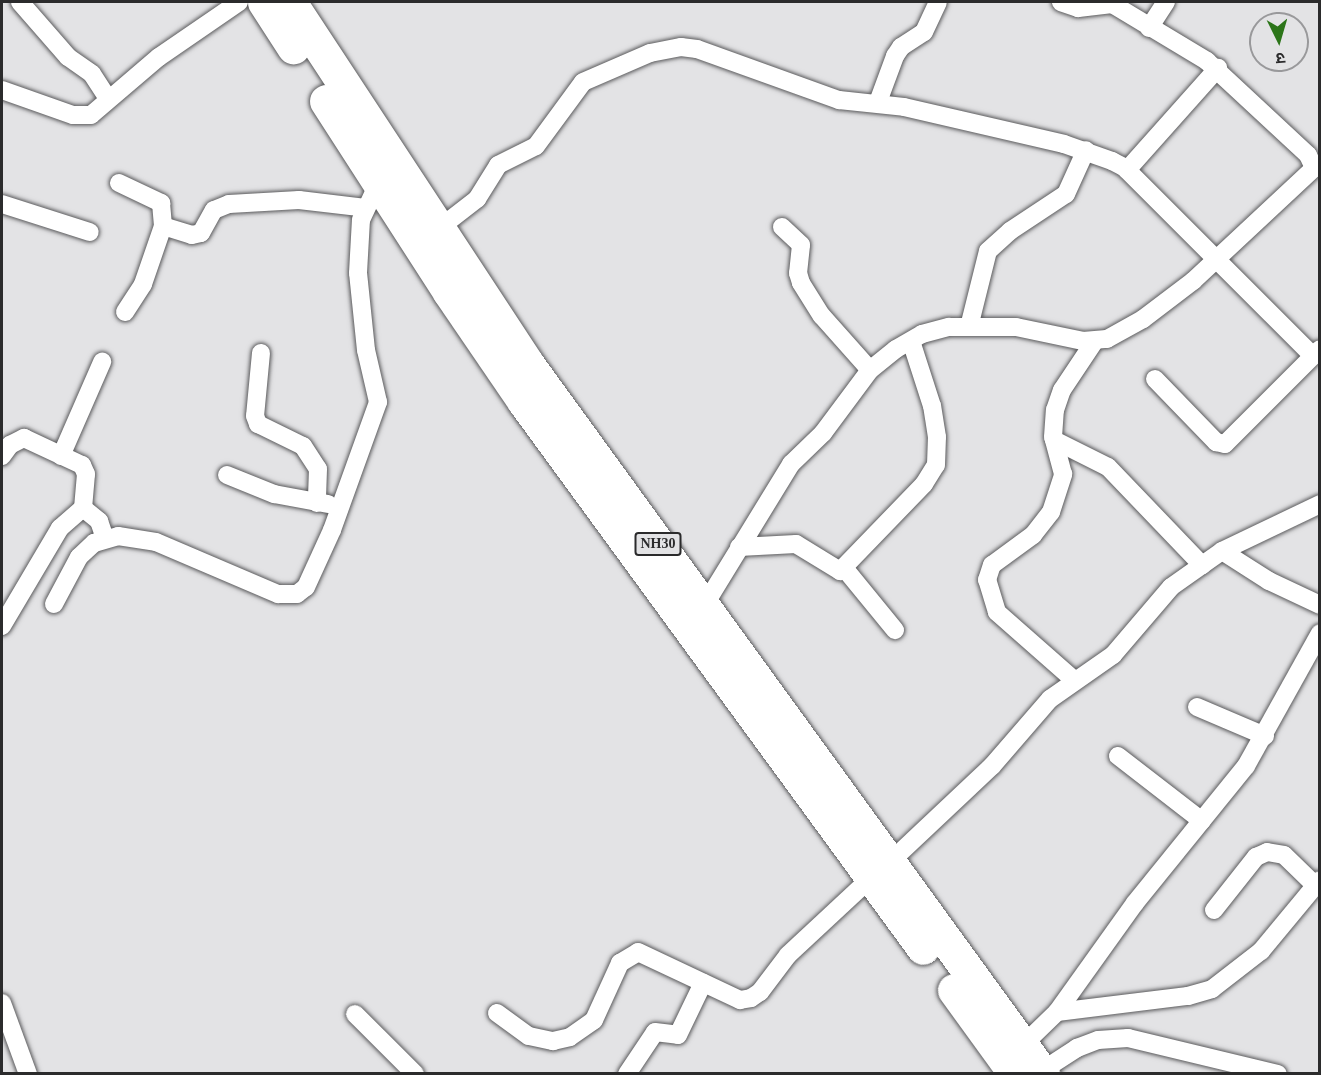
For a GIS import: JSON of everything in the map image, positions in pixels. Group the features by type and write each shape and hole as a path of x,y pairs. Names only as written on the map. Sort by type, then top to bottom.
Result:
{"highway":[{"name":"NH30","path":"264,2 372,196 524,402 880,871 1032,1067"},
{"name":"NH30","path":"290,2 436,230 526,363 704,606 880,871"}],"street":[{"path":"20,2 69,57 92,74 108,99"},
{"path":"2,90 83,116 100,109 108,99 159,57 239,2"},
{"path":"878,102 895,57 901,47 924,32 938,2"},
{"path":"1061,2 1078,8 1112,4 1218,68 1308,155 1314,168 1217,260 1143,320 1094,342 1062,390 1054,417 1054,440 1063,474 1051,512 1033,535 992,565 987,580 998,612 1074,681"},
{"path":"1149,28 1166,2"},
{"path":"436,230 477,199 498,165 536,146 583,82 650,53 681,47 697,49 839,100 878,102 1086,150 1127,170 1217,260 1316,353 1225,444 1216,441 1155,380"},
{"path":"1127,170 1218,68"},
{"path":"969,327 988,251 1010,231 1066,194 1086,150"},
{"path":"119,183 161,203 163,226 143,284 125,312"},
{"path":"54,604 79,557 105,538 131,536 156,542 278,594 297,594 313,575 378,402 366,350 358,273 372,196 258,201 214,210 197,235 163,226"},
{"path":"2,204 90,232"},
{"path":"782,227 801,245 801,284 822,316 870,370"},
{"path":"704,606 791,464 823,433 870,370 911,341 949,327 969,327 1036,329 1094,342"},
{"path":"740,547 796,544 835,570 845,569 924,484 936,465 932,406 911,341"},
{"path":"261,353 255,416 262,429 303,446 313,459 320,478 317,503"},
{"path":"61,456 102,362"},
{"path":"2,456 10,445 24,438 85,470 83,508 60,528 2,626"},
{"path":"1054,440 1108,467 1202,564"},
{"path":"227,475 274,494 339,506"},
{"path":"497,1013 529,1036 553,1041 570,1037 594,1020 620,963 638,952 740,1000 760,992 788,954 992,766 1050,699 1113,655 1170,587 1222,551 1320,504"},
{"path":"83,508 99,520 105,538"},
{"path":"1222,551 1269,581 1320,605"},
{"path":"845,569 895,630"},
{"path":"1032,1067 1057,1012 1135,903 1202,821 1265,736 1320,633"},
{"path":"1197,707 1265,736"},
{"path":"1118,756 1202,821"},
{"path":"1057,1012 1178,998 1212,988 1261,951 1317,882 1284,855 1267,852 1256,857 1214,910"},
{"path":"627,1074 655,1032 678,1035 703,983"},
{"path":"2,1004 28,1074"},
{"path":"355,1014 415,1074"},
{"path":"1032,1067 1098,1040 1128,1038 1278,1074"}]}
